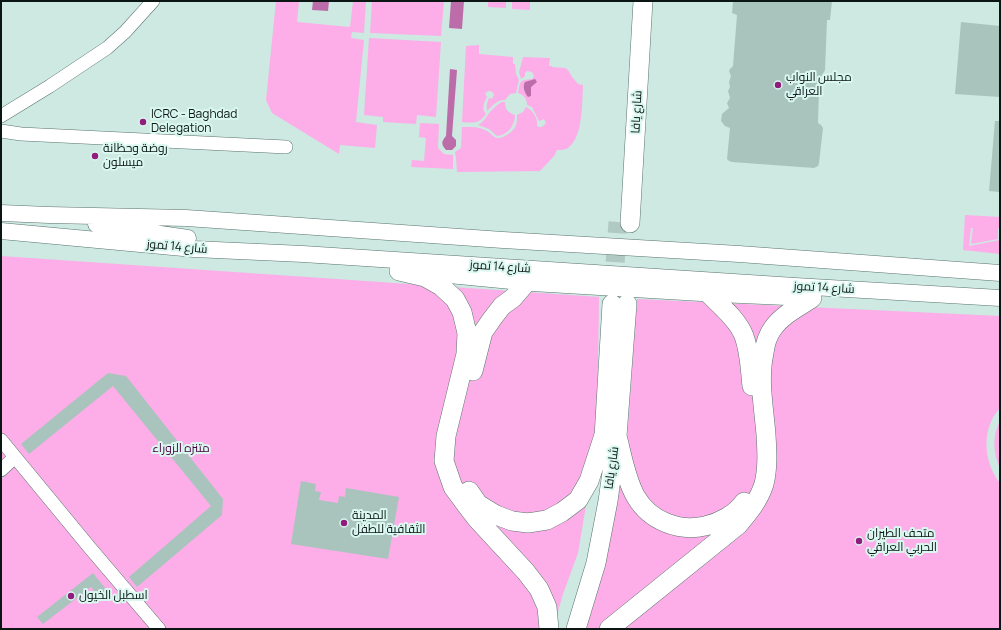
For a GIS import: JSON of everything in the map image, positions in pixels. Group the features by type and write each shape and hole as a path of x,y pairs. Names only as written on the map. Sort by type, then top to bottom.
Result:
{"highway":[{"name":"شارع يافا","path":"632,1 624,223 643,1"},
{"path":"399,271 425,277 441,286 455,299 462,312 467,333 466,354 446,436 444,461 453,487 467,506 526,572 539,589 547,607 549,629"},
{"path":"526,283 513,298 502,306 483,332 456,437 457,462 465,485 478,504 496,515 512,521 528,523 548,520 578,500 589,481 610,435"},
{"path":"610,435 636,498 646,510 658,519 672,525 687,528 700,527 714,524 730,516 742,505 751,488 756,472 757,434 748,355 744,336 735,321 708,294"},
{"path":"609,629 738,525 751,510 759,497 767,471 768,451 761,381 765,344 773,328 783,317 812,298"},
{"name":"شارع يافا","path":"576,629 596,563 608,501 610,435 620,304"},
{"name":"شارع يافا","path":"564,629 576,592 591,533 610,435"}],"main road":[{"name":"شارع 14 تموز","path":"1,213 186,218 503,240 747,254 1000,273"},
{"name":"شارع 14 تموز","path":"49,215 144,232 190,238 1000,289"},
{"path":"49,215 155,226 1000,282"},
{"name":"شارع 14 تموز","path":"1,231 194,250 303,254 1000,300"},
{"path":"194,250 244,261 399,271 526,283 970,307 988,305 1000,300"}],"street":[{"path":"1,116 108,48 125,32 153,1"},
{"path":"1,131 21,134 286,147"},
{"path":"1,440 159,629"},
{"path":"1,470 15,457"}],"green space":[{"path":"276,1 299,1 297,22 350,27 353,1 366,1 364,33 352,32 351,38 364,40 356,122 377,125 375,148 340,145 339,154 272,113 266,100"},
{"path":"372,1 444,1 441,36 370,33"},
{"path":"488,1 506,1 506,8 488,7"},
{"path":"512,1 530,1 530,10 512,9"},
{"path":"369,38 441,42 436,117 417,115 416,124 383,122 383,117 364,115"},
{"path":"479,45 479,54 513,57 513,64 515,64 516,74 519,80 516,93 510,94 505,100 493,105 487,111 488,100 489,98 492,99 494,94 489,91 485,94 487,97 483,108 486,114 481,120 469,123 462,122 466,46"},
{"path":"523,57 550,58 549,66 565,68 578,84 583,85 581,118 574,142 566,149 557,150 554,156 540,171 457,172 455,152 461,148 462,127 481,128 499,138 510,133 514,129 517,123 517,115 523,112 526,107 531,110 537,120 538,127 542,127 546,123 544,119 539,121 532,107 527,105 525,98 518,93 520,83 524,80 532,79 534,76 532,72 527,71 525,76 521,79 519,72"},
{"path":"502,102 505,102 506,109 510,113 515,115 515,119 508,132 497,136 489,129 478,125 496,106"},
{"path":"420,123 439,124 438,148 444,154 453,155 453,169 411,167 412,160 424,161 426,138 419,137"},
{"path":"965,215 1000,217 998,239 971,244 973,228 971,228 969,246 1000,240 1000,254 963,250"},
{"name":"متنزه الزوراء","path":"1,256 599,297 597,440 578,553 563,594 553,629 1,629"},
{"path":"637,299 1000,316 1000,408 990,425 986,445 990,465 994,475 1000,483 1000,629 583,629 627,439"},
{"path":"1000,421 1000,468 994,444 997,427"}],"shaded area":[{"path":"313,1 329,1 328,11 312,10"},
{"path":"451,1 464,1 462,29 449,28"},
{"path":"450,69 457,70 452,136 456,140 456,146 452,150 446,150 442,143 446,136"},
{"path":"535,79 537,82 531,87 531,96 528,97 524,90 524,84 525,82"}],"building":[{"name":"مجلس النواب العراقي","path":"733,1 832,1 830,20 827,20 825,70 820,79 819,89 818,123 823,128 819,163 818,166 814,168 732,162 727,159 730,128 725,126 721,121 722,114 729,108 727,103 730,98 728,91 731,76 729,71 733,66 737,15 732,13"},
{"path":"961,22 1000,26 1000,97 955,94"},
{"path":"995,121 1000,121 1000,192 989,191"},
{"path":"108,373 126,376 223,499 222,515 137,587 129,577 211,506 113,386 29,454 21,444"},
{"name":"المدينة الثقافية للطفل","path":"301,481 316,484 315,491 321,492 319,500 338,503 339,496 345,497 346,488 399,497 388,559 291,544"},
{"name":"اسطبل الخيول","path":"93,573 109,593 101,600 91,587 43,624 37,617"}],"tunnel":[{"path":"613,291 618,222"}],"place":[{"name":"مجلس النواب العراقي","path":"778,85"},
{"name":"ICRC - Baghdad Delegation","path":"143,122"},
{"name":"روضة وحظانة ميسلون","path":"95,156"},
{"name":"المدينة الثقافية للطفل","path":"344,523"},
{"name":"متحف الطيران الحربي العراقي","path":"859,541"},
{"name":"اسطبل الخيول","path":"71,596"}]}
